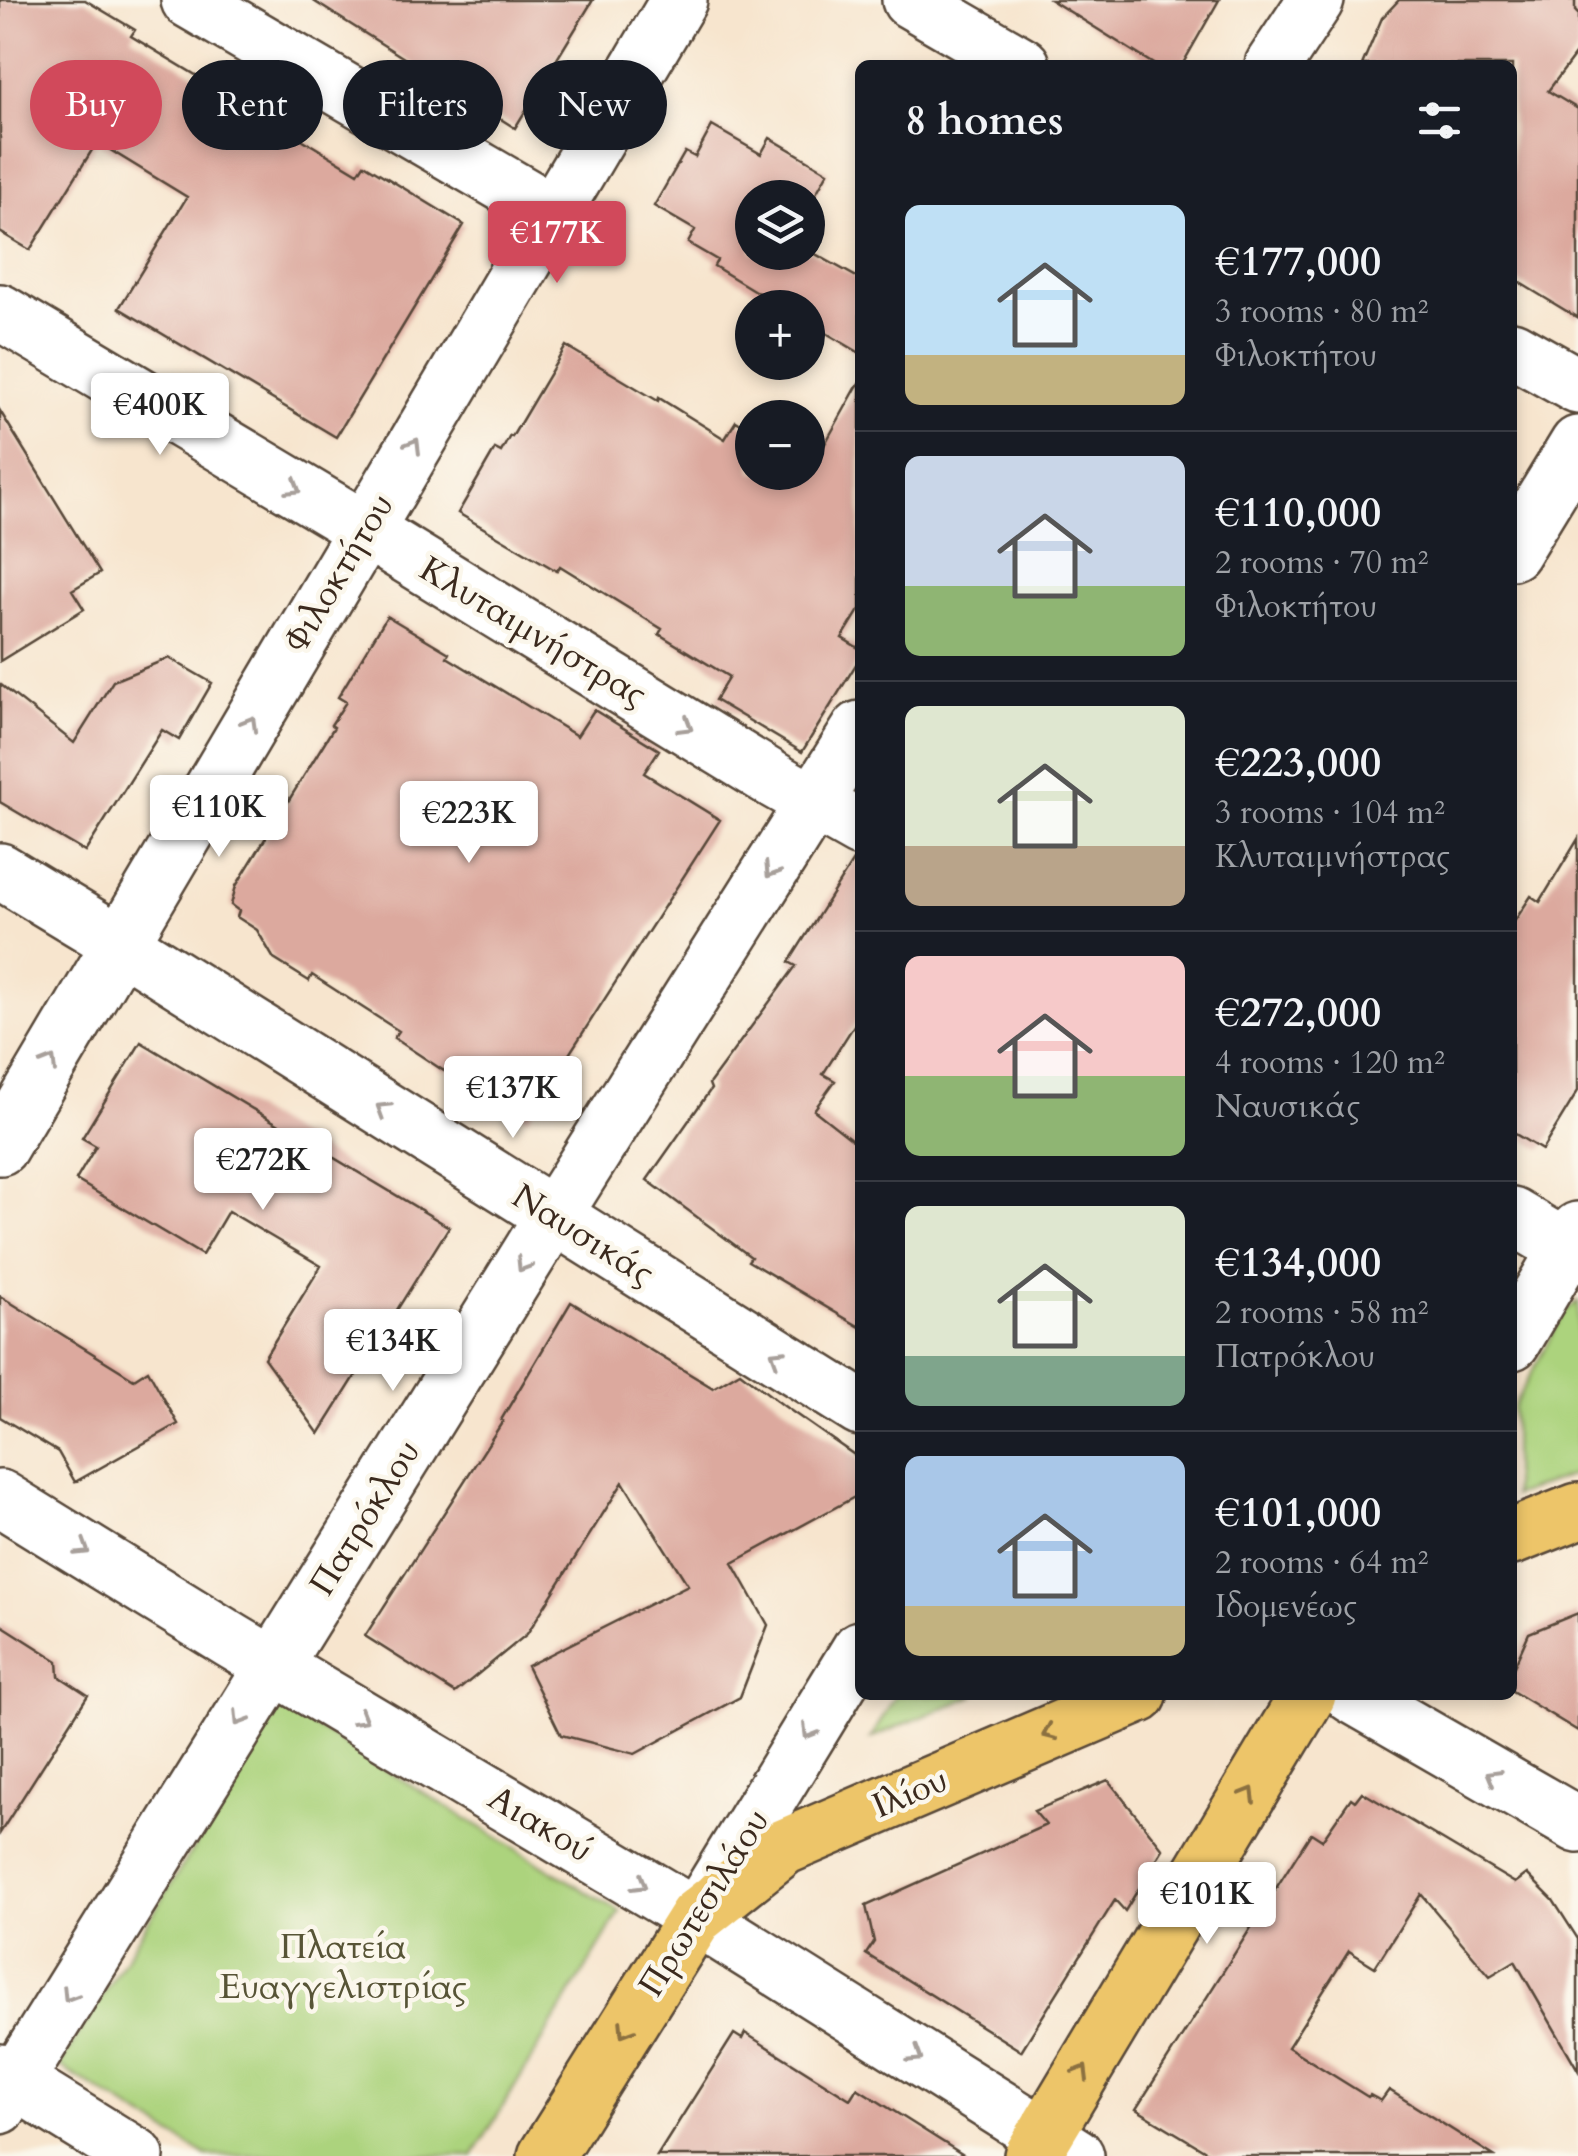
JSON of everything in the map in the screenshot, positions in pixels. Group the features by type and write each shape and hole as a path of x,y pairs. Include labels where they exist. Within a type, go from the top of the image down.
{"main road":[{"path":"1517,1535 1578,1511"},
{"name":"Ιλίου","path":"696,1917 784,1847 1127,1700"},
{"path":"1051,2150 1305,1700"},
{"name":"Πρωτεσιλάου","path":"546,2156 696,1917"}],"street":[{"path":"189,0 552,212"},
{"name":"Φιλοκτήτου","path":"0,1147 679,0"},
{"path":"910,0 1013,60"},
{"path":"1276,60 1316,0"},
{"name":"Κλυταιμνήστρας","path":"0,312 838,816"},
{"path":"1517,351 1578,386"},
{"path":"1517,544 1578,444"},
{"name":"Πατρόκλου","path":"5,2086 553,1216 838,816 855,749"},
{"name":"Ναυσικάς","path":"0,872 855,1405"},
{"path":"1517,1218 1574,1244 1517,1334"},
{"name":"Αιακού","path":"0,1498 696,1917 1051,2150"},
{"name":"Πρωτεσιλάου","path":"696,1917 855,1657"},
{"path":"1361,1700 1578,1825"},
{"path":"5,2086 136,2156"}],"green space":[{"path":"1578,1301 1578,1473 1517,1495 1517,1400 1564,1312"},
{"path":"893,1700 963,1700 871,1738"},
{"name":"Πλατεία Ευαγγελιστρίας","path":"281,1706 620,1912 473,2156 207,2156 59,2066"}],"building":[{"path":"0,0 85,0 135,30 131,36 182,67 182,150 320,150 358,173 364,164 464,225 336,437 119,308 187,197 110,150 162,150 162,60 30,60 30,150 92,150 30,250 0,232"},
{"path":"312,0 593,0 556,60 523,60 523,115 515,128 503,120 503,60 407,60"},
{"path":"1051,0 1219,0 1185,60 1147,60"},
{"path":"1399,0 1575,0 1578,51 1548,91 1578,109 1578,318 1517,281 1517,60 1364,60 1382,18"},
{"path":"712,126 761,154 770,138 828,172 824,180 735,180 735,270 825,270 825,259 855,276 855,350 825,332 825,290 753,290 714,266 717,260 688,243 695,230 654,206 685,152 695,157"},
{"path":"566,346 725,439 735,423 735,490 825,490 825,444 855,390 855,617 842,638 855,646 855,666 802,752 715,700 729,677 659,634 662,629 560,566 557,571 458,513 495,449 501,452"},
{"path":"0,411 100,573 72,590 84,609 0,661"},
{"path":"387,616 577,736 594,710 659,750 644,773 720,820 528,1118 394,1038 399,1031 312,975 309,981 274,959 257,930 237,917 239,911 231,905 236,886 334,727 331,725 346,702 338,697"},
{"path":"169,658 212,683 179,740 162,730 85,852 0,802 0,684 74,743 113,681"},
{"path":"1578,839 1578,1091 1542,1150 1517,1135 1517,917 1531,896 1540,902"},
{"path":"855,859 855,1024 823,1074 835,1081 814,1110 855,1142 855,1324 748,1261 751,1257 647,1180 711,1089 709,1084 796,966 789,962"},
{"path":"141,1042 449,1227 319,1434 264,1358 321,1266 228,1211 202,1255 76,1180 96,1146 82,1138"},
{"path":"0,1296 134,1379 148,1370 178,1424 75,1482 58,1452 0,1417"},
{"path":"571,1302 713,1388 740,1372 855,1456 855,1497 733,1563 768,1625 740,1697 635,1754 561,1735 527,1666 688,1585 623,1482 527,1634 455,1693 365,1636"},
{"path":"1578,1613 1578,1731 1517,1694 1517,1660 1529,1633"},
{"path":"0,1624 58,1661 59,1676 88,1695 0,1833"},
{"path":"1108,1780 1163,1849 1125,1911 1115,1900 1021,2051 866,1954 874,1942 866,1906 1046,1825 1034,1811"},
{"path":"1362,1792 1515,1883 1527,1874 1553,1900 1578,1939 1578,2070 1515,1961 1490,1976 1421,1894 1375,1967 1349,1951 1288,2047 1368,2097 1381,2101 1389,2090 1494,2156 1214,2156 1136,2109 1311,1833 1322,1840 1351,1798 1355,1801"},
{"path":"745,2033 850,2099 857,2088 965,2156 657,2156 734,2034 742,2039"}]}
